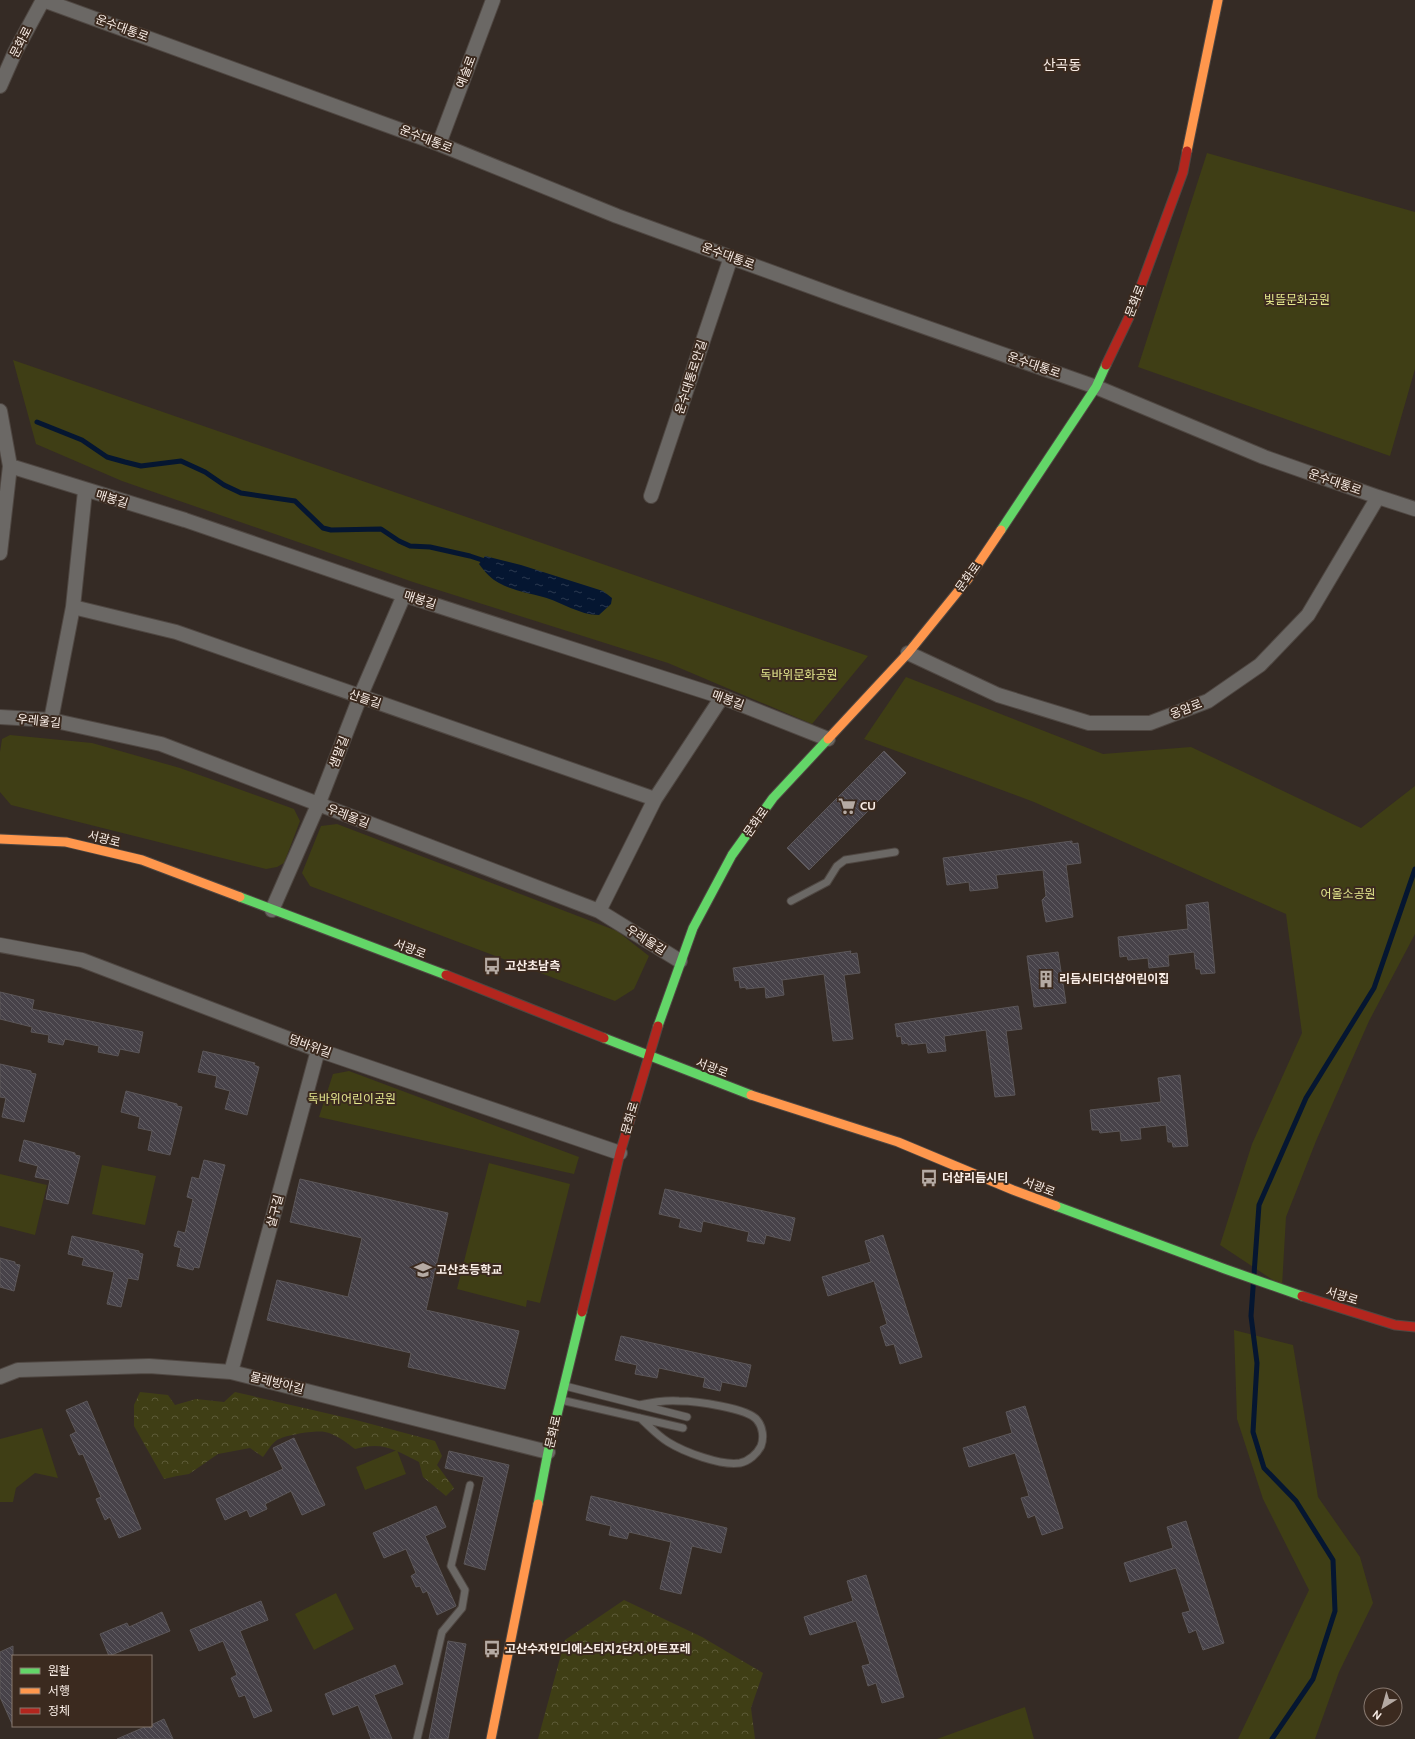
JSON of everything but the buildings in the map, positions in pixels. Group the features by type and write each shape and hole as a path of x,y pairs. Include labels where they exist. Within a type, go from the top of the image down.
{"street":[{"name":"운수대통로","path":"43,0 439,144 617,216 853,302 1096,387 1264,457 1378,497 1415,508"},
{"name":"문화로","path":"0,86 15,52 43,0"},
{"name":"예술로","path":"439,144 493,0"},
{"name":"문화로","path":"491,1739 548,1452 620,1153 648,1056 680,961 693,928 732,855 773,798 908,653 968,579 1096,387 1131,313 1183,172 1218,0"},
{"name":"운수대통로안길","path":"652,496 731,257"},
{"path":"0,411 6,472 3,492 0,553"},
{"name":"매봉길","path":"6,472 85,491 185,520 404,595 722,697 828,739"},
{"path":"51,720 73,607 85,491"},
{"name":"옹암로","path":"908,653 998,695 1089,723 1150,723 1208,701 1260,665 1308,614 1378,497"},
{"name":"샘말길","path":"272,910 318,805 360,697 404,595"},
{"name":"산들길","path":"73,607 176,632 655,799"},
{"path":"599,911 655,799 722,697"},
{"name":"우레울길","path":"0,717 51,720 161,744 599,911 680,961"},
{"name":"서광로","path":"0,839 66,842 142,860 445,975 741,1092 898,1142 1020,1192 1225,1269 1320,1302 1395,1325 1415,1327"},
{"name":"덤바위길","path":"0,945 82,960 318,1050 620,1153"},
{"name":"살구길","path":"232,1372 318,1050"},
{"name":"물레방아길","path":"0,1377 18,1370 150,1366 232,1372 548,1452"}],"lane":[{"path":"791,901 827,882 837,866 845,860 860,859 896,852"},
{"path":"564,1386 687,1417"},
{"path":"561,1400 683,1428"},
{"path":"639,1405 657,1401 692,1402 750,1414 758,1420 763,1432 762,1444 757,1454 742,1463 732,1463 690,1454 666,1441 640,1418"},
{"path":"417,1739 442,1632 462,1608 465,1590 451,1566 470,1485"}],"green space":[{"name":"빛뜰문화공원","path":"1207,153 1415,212 1415,369 1390,456 1138,367"},
{"name":"독바위문화공원","path":"13,360 868,656 812,724 668,663 413,582 122,481 36,444"},
{"name":"어울소공원","path":"906,677 1103,754 1191,747 1361,828 1415,786 1415,934 1369,1021 1316,1141 1286,1217 1282,1286 1220,1245 1252,1144 1302,1033 1286,914 1034,802 864,739"},
{"path":"10,735 92,743 180,768 294,809 300,821 284,863 277,867 266,869 11,805 0,792 0,752 2,739"},
{"path":"337,824 617,931 649,956 634,989 615,1001 310,886 302,873 321,826"},
{"name":"독바위어린이공원","path":"349,1071 579,1157 574,1174 319,1117 333,1074"},
{"path":"489,1163 570,1184 540,1303 527,1300 526,1307 457,1289"},
{"path":"102,1165 156,1176 145,1225 92,1214"},
{"path":"0,1174 47,1185 35,1235 0,1226"},
{"path":"1234,1330 1293,1345 1318,1497 1360,1557 1373,1603 1339,1672 1315,1739 1238,1739 1309,1590 1263,1499 1237,1419"},
{"path":"140,1392 168,1395 175,1405 196,1399 224,1402 235,1392 356,1420 435,1441 442,1456 437,1465 454,1488 446,1496 423,1477 419,1462 396,1451 381,1446 355,1449 337,1437 325,1432 308,1432 281,1438 271,1446 263,1457 250,1448 218,1454 189,1474 164,1479 134,1426 134,1405"},
{"path":"42,1428 58,1478 35,1473 16,1488 13,1502 0,1502 0,1439"},
{"path":"397,1450 406,1474 365,1490 356,1467"},
{"path":"336,1593 354,1629 314,1650 295,1614"},
{"path":"624,1600 702,1637 763,1673 751,1708 755,1739 538,1739 565,1640"},
{"path":"1025,1707 1034,1739 937,1739"}],"water":[{"path":"485,556 521,565 603,591 612,598 611,604 599,615 584,613 550,599 510,588 493,579 481,567 479,564"}],"waterway":[{"path":"37,422 82,440 107,457 141,466 181,461 205,472 224,485 241,493 295,501 323,528 331,530 381,529 399,541 410,546 430,547 482,560"},
{"path":"1272,1739 1313,1679 1335,1611 1333,1560 1296,1501 1264,1468 1253,1432 1257,1363 1251,1316 1259,1205 1306,1098 1374,988 1415,869"}],"traffic: fast":[{"path":"1001,530 1096,387 1106,365"},
{"path":"658,1026 693,928 732,855 773,798 828,739"},
{"path":"240,897 446,975"},
{"path":"604,1038 751,1095"},
{"path":"1056,1206 1302,1296"},
{"path":"538,1504 548,1452 582,1312"}],"traffic: slow":[{"path":"1187,151 1218,0"},
{"path":"828,739 908,653 968,579 1001,530"},
{"path":"0,839 66,842 142,860 240,897"},
{"path":"751,1095 898,1142 1013,1190 1056,1206"},
{"path":"491,1739 538,1504"}],"traffic: jam":[{"path":"1106,365 1131,313 1183,172 1187,151"},
{"path":"446,975 604,1038"},
{"path":"582,1312 620,1153 658,1026"},
{"path":"1302,1296 1395,1325 1415,1327"}],"place":[{"name":"CU","path":"847,806"},
{"name":"고산초남측","path":"492,966"},
{"name":"리듬시티더샵어린이집","path":"1046,979"},
{"name":"더샵리듬시티","path":"929,1178"},
{"name":"고산초등학교","path":"423,1270"},
{"name":"고산수자인디에스티지2단지.아트포레","path":"492,1649"}],"district":[{"name":"산곡동","path":"1062,65"}]}
